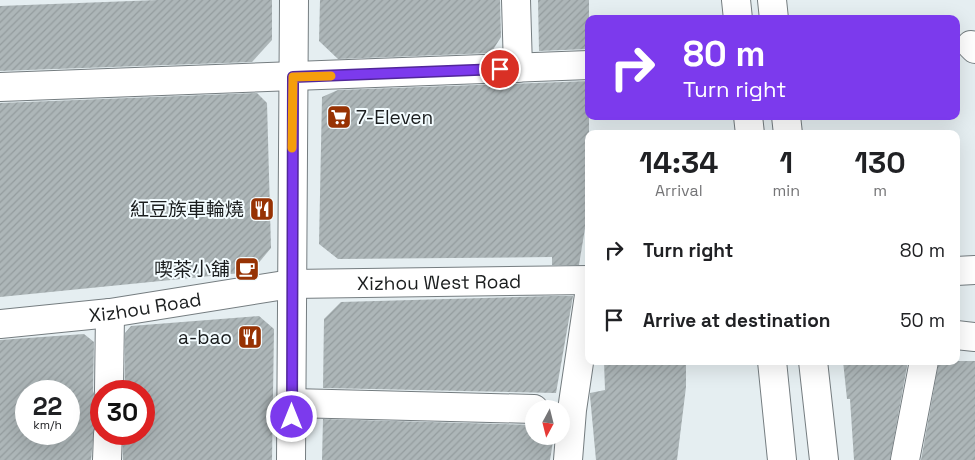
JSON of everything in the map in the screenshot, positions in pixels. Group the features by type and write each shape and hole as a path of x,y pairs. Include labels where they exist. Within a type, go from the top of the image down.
{"street":[{"path":"291,460 294,0"},
{"path":"516,0 518,68"},
{"path":"736,0 738,15"},
{"path":"772,0 774,15"},
{"path":"0,86 585,65"},
{"path":"960,271 975,270"},
{"name":"Xizhou West Road","path":"291,284 585,280"},
{"name":"Xizhou Road","path":"0,324 110,313 291,284"},
{"path":"108,380 110,313"},
{"path":"568,400 585,315"},
{"path":"960,335 975,337"},
{"path":"772,365 782,460"},
{"path":"813,365 824,460"},
{"path":"905,460 923,365"},
{"path":"292,403 525,409"},
{"path":"107,460 108,445"},
{"path":"567,445 568,460"}],"building":[{"path":"158,0 272,0 272,40 252,62 0,71 0,6"},
{"path":"320,0 500,0 501,37 491,53 338,59 319,41"},
{"path":"538,0 589,0 589,15 585,15 585,49 539,51"},
{"path":"585,81 585,120 589,120 589,130 585,130 585,228 579,265 552,265 552,257 338,259 319,244 322,97 338,90"},
{"path":"257,93 267,103 271,248 251,272 0,297 0,103"},
{"path":"573,296 556,393 323,388 324,319 341,302"},
{"path":"259,316 274,329 272,460 123,460 123,445 155,445 155,380 125,380 125,333 131,326"},
{"path":"84,334 94,342 93,380 90,380 90,445 92,445 91,460 0,460 0,340"},
{"path":"960,361 975,361 975,460 921,460 938,365 960,365"},
{"path":"604,365 686,365 686,387 677,460 596,460 590,393 605,390"},
{"path":"843,365 907,365 890,460 854,460 850,399 847,399"},
{"path":"323,419 525,425 525,445 552,445 550,460 322,460"}],"slow traffic":[{"path":"292,148 293,77 331,76"}],"place":[{"name":"7-Eleven","path":"339,117"},
{"name":"紅豆族車輪燒","path":"262,209"},
{"name":"喫茶小舖","path":"247,269"},
{"name":"a-bao","path":"250,337"}],"route":[{"path":"292,417 293,77 500,69"}]}
